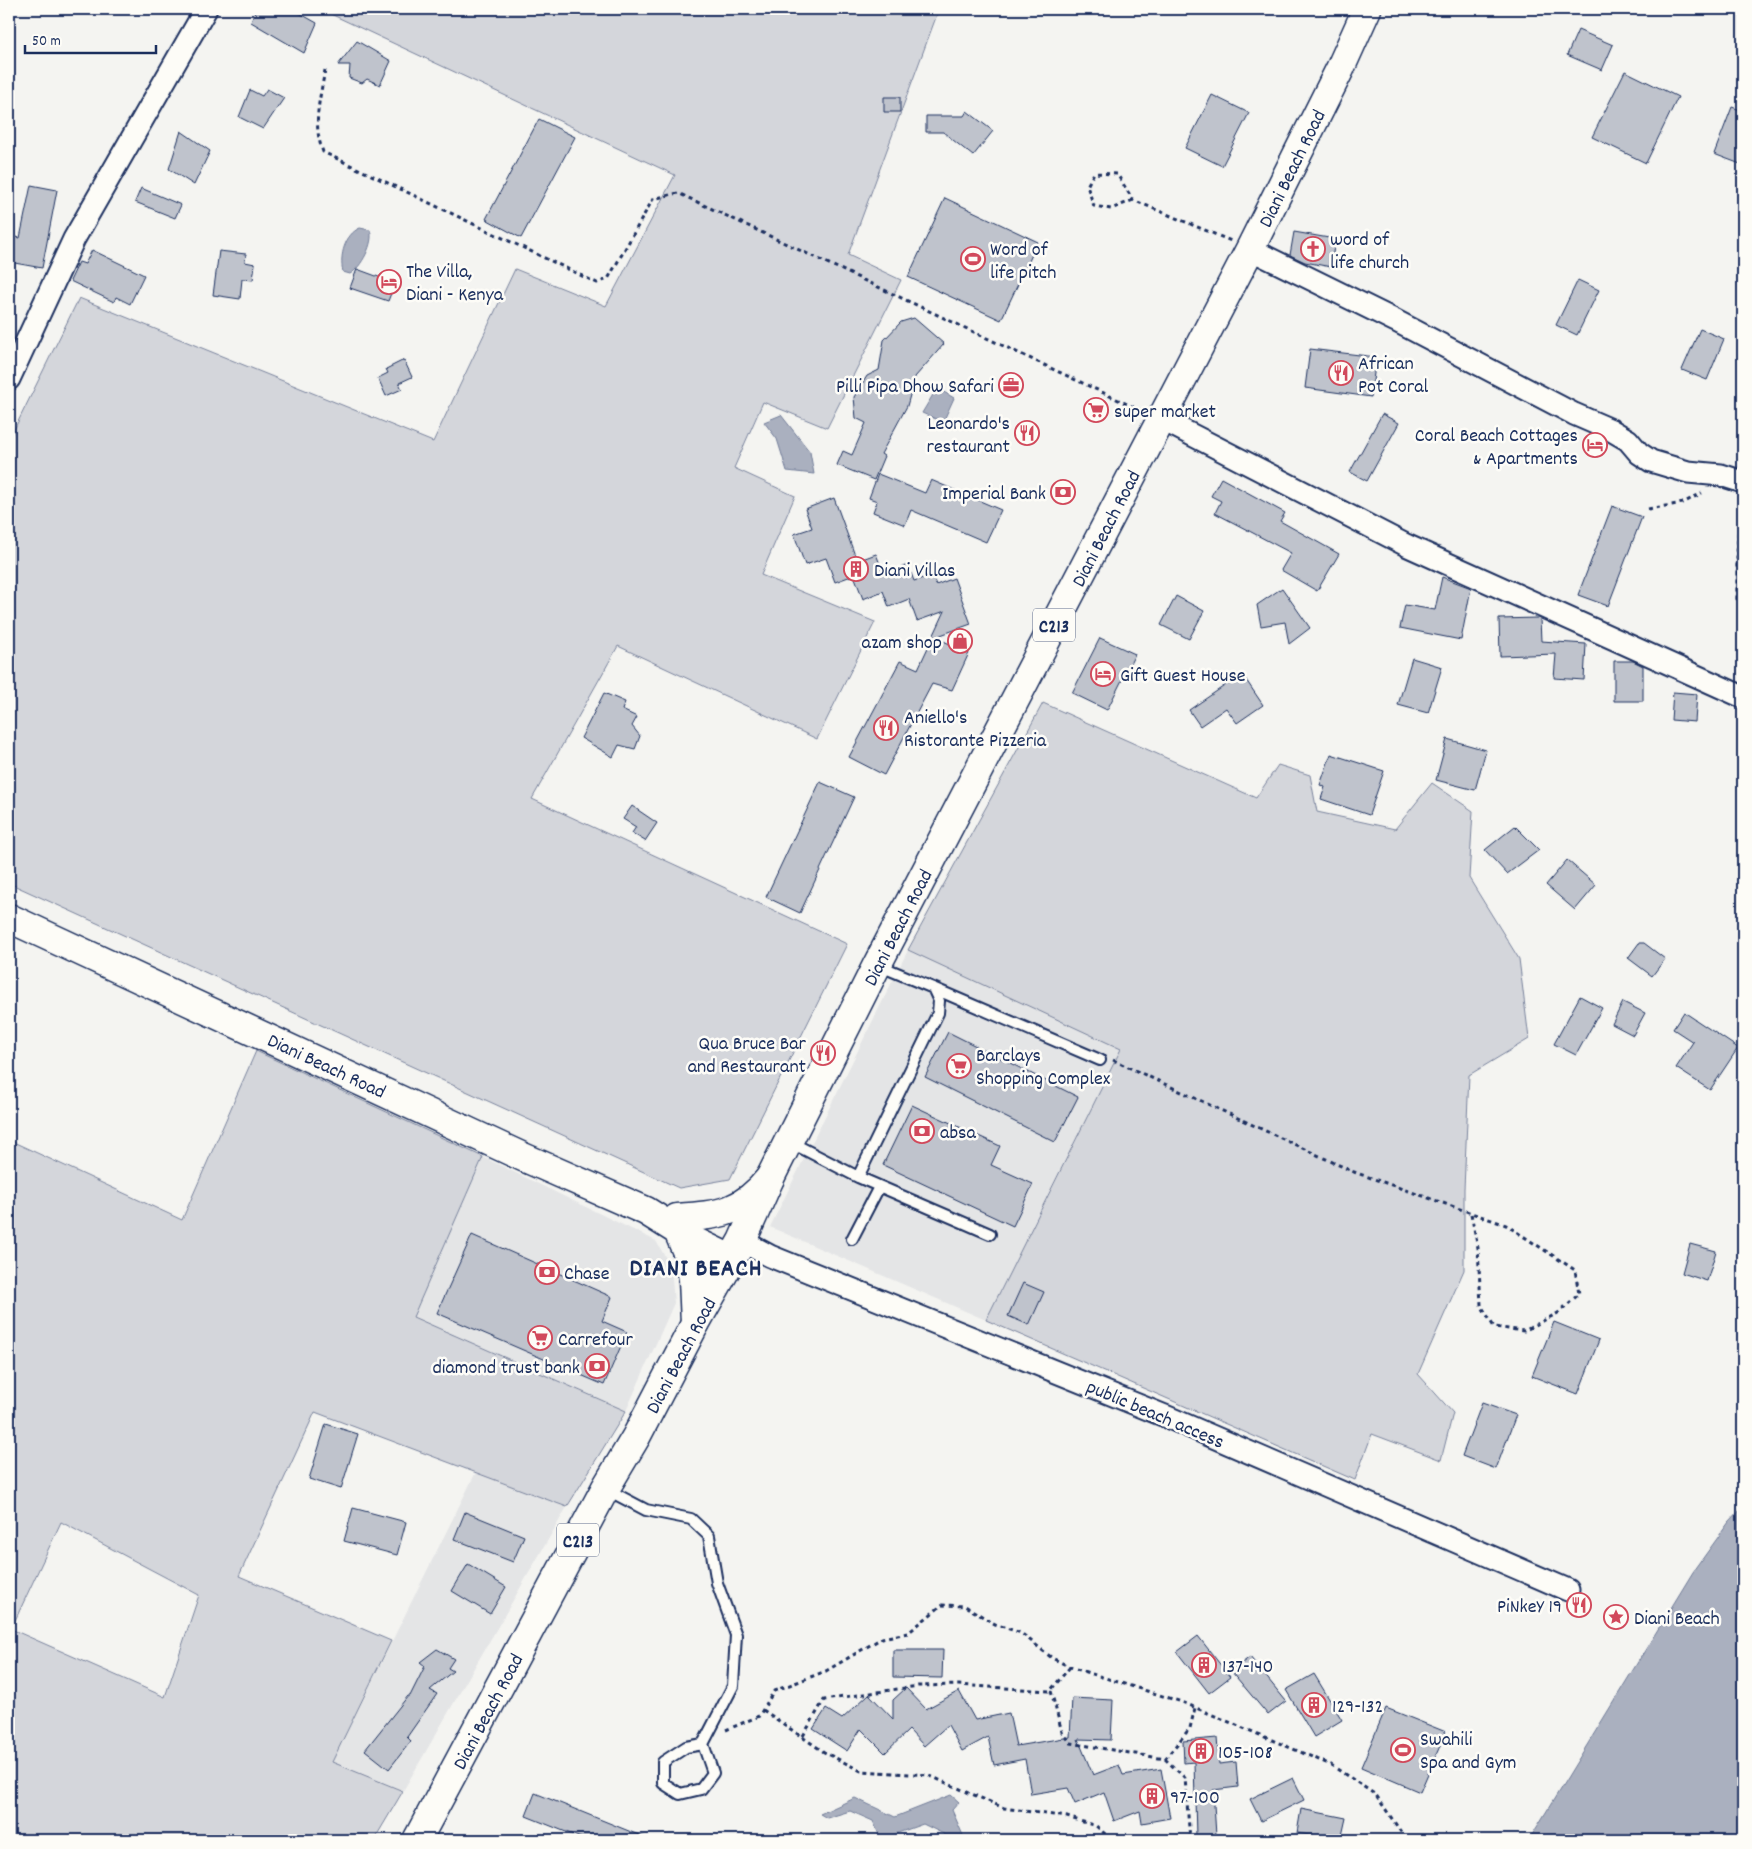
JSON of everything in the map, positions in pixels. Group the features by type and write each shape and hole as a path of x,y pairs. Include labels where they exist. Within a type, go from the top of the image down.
{"main road":[{"name":"Diani Beach Road","path":"417,1840 605,1488 636,1437 736,1250 770,1178 878,965 1250,249 1340,69 1367,9"},
{"name":"Diani Beach Road","path":"9,918 514,1152 677,1224"},
{"path":"677,1224 726,1212 756,1196 770,1178"},
{"path":"677,1224 694,1241 736,1250"},
{"path":"677,1224 689,1257 693,1279 695,1324"}],"street":[{"path":"9,379 74,239 206,9"},
{"path":"1250,249 1396,321 1574,414 1612,430 1628,440 1639,453 1651,461 1688,472 1721,475 1743,482"},
{"path":"1161,419 1406,545 1743,697"},
{"name":"public beach access","path":"736,1250 770,1256 1165,1416 1568,1590"}],"lane":[{"path":"878,965 1105,1059"},
{"path":"858,1177 938,1013 939,1001 933,988"},
{"path":"789,1142 879,1187 990,1234"},
{"path":"852,1239 879,1187"},
{"path":"605,1488 646,1510 691,1520 709,1536 717,1583 736,1635 733,1686 712,1723 703,1744 713,1773 701,1789 680,1794 662,1782 663,1762 686,1747 703,1744"}],"path":[{"path":"325,70 316,119 317,136 323,152 597,284 608,279 653,199 678,193 1161,419"},
{"path":"1133,200 1111,209 1094,206 1087,186 1094,173 1117,174 1133,200 1250,249"},
{"path":"1648,509 1683,503 1715,488 1721,475"},
{"path":"1743,500 1737,534 1736,575 1737,599 1743,604"},
{"path":"1105,1059 1354,1172 1506,1225 1574,1270 1579,1294 1558,1313 1524,1331 1494,1327 1481,1305 1478,1248 1471,1214"},
{"path":"712,1723 724,1731 760,1716 774,1691 826,1670 882,1638 908,1633 942,1605 965,1606 996,1624 1021,1633 1052,1658 1070,1667 1194,1708 1331,1765 1376,1795 1405,1838 1403,1840"},
{"path":"1051,1691 1070,1667"},
{"path":"802,1736 824,1700 849,1695 918,1686 943,1685 1051,1691"},
{"path":"1051,1691 1062,1732 1071,1743 1165,1759 1185,1778 1190,1840"},
{"path":"1165,1759 1190,1728 1194,1708"},
{"path":"763,1710 824,1752 861,1771 928,1775 1004,1808 1067,1817 1096,1826 1112,1840"}],"shaded area":[{"path":"320,9 939,9 848,255 901,280 827,428 763,402 734,468 795,496 761,575 875,622 817,739 618,646 532,799 847,944 730,1179 679,1188 9,883 9,440 79,298 433,442 515,269 606,306 675,175"},
{"path":"1043,703 1256,798 1278,765 1310,775 1317,812 1395,829 1432,783 1473,811 1469,878 1519,959 1529,1039 1469,1075 1464,1189 1464,1270 1418,1374 1453,1413 1441,1460 1372,1434 1355,1480 986,1320 1121,1049 908,950"},
{"path":"908,950 1121,1048 986,1320 770,1227"},
{"path":"256,1051 483,1157 413,1317 626,1411 567,1507 315,1412 239,1576 391,1641 332,1762 403,1791 374,1840 9,1840 9,1140 182,1220","holes":["61,1522 199,1595 165,1697 11,1629"]},
{"path":"483,1157 656,1241 671,1267 674,1303 626,1411 413,1317"},
{"path":"476,1472 567,1507 403,1791 332,1762"}],"water":[{"path":"360,228 370,230 371,241 369,248 354,271 350,274 343,272 344,246 350,235"},
{"path":"937,388 954,398 943,422 922,413"},
{"path":"781,415 810,452 814,474 787,471 777,439 764,422"},
{"path":"1743,1507 1743,1840 1529,1840 1693,1572 1729,1522"},
{"path":"951,1795 959,1802 952,1810 965,1840 952,1840 950,1837 923,1824 881,1839 873,1821 850,1811 827,1818 820,1814 855,1798 895,1817"}],"building":[{"path":"256,9 292,9 317,23 304,53 251,22"},
{"path":"1578,30 1613,45 1602,70 1567,55"},
{"path":"357,41 391,61 380,85 367,79 362,83 349,78 350,65 338,65"},
{"path":"1625,71 1678,97 1646,163 1592,137"},
{"path":"267,89 284,98 263,129 239,117 250,90 262,96"},
{"path":"1212,95 1249,113 1222,166 1185,148"},
{"path":"884,97 900,97 900,112 884,112"},
{"path":"1732,107 1743,111 1743,165 1714,154"},
{"path":"967,111 993,131 973,156 943,132 926,132 926,116 964,116"},
{"path":"539,119 575,137 521,238 486,219"},
{"path":"181,131 210,151 194,185 169,169"},
{"path":"31,185 57,190 42,268 9,262 9,235 20,238"},
{"path":"141,188 181,205 175,218 135,202"},
{"name":"Word of life pitch","path":"945,198 1038,242 1001,320 908,277"},
{"name":"word of life church","path":"1294,232 1335,239 1331,267 1305,262 1290,255"},
{"path":"92,250 144,275 130,304 116,297 114,302 70,281 79,262 85,264"},
{"path":"219,251 246,254 245,262 255,264 253,280 242,279 240,299 213,295"},
{"path":"357,269 395,283 388,301 350,288"},
{"path":"1578,280 1599,290 1577,335 1556,325"},
{"path":"914,318 944,344 915,377 907,406 881,454 884,456 874,480 837,465 843,451 852,455 866,423 856,418 854,397 867,376 879,370 884,340 901,322"},
{"path":"1700,329 1724,339 1707,380 1682,370"},
{"name":"African Pot Coral","path":"1310,349 1376,357 1371,397 1305,388"},
{"path":"404,360 412,377 399,383 402,389 386,396 378,378 388,373 386,369"},
{"path":"1382,414 1399,423 1367,481 1350,472"},
{"path":"878,474 925,493 931,480 1001,510 986,542 911,510 905,525 873,512 877,501 869,498"},
{"path":"1221,478 1285,513 1280,521 1339,554 1317,591 1281,570 1291,553 1215,513 1221,501 1211,496"},
{"path":"834,498 857,561 876,554 884,574 908,565 914,581 932,575 936,585 954,578 971,624 935,637 969,653 952,690 932,684 884,775 849,757 900,661 918,669 945,611 917,621 909,599 889,607 883,591 863,599 854,575 835,582 826,558 805,565 794,534 812,528 805,509"},
{"path":"1612,506 1642,517 1608,606 1578,595"},
{"path":"1442,577 1471,588 1461,640 1400,628 1405,605 1435,610"},
{"path":"1282,588 1310,628 1289,644 1285,622 1261,626 1257,605"},
{"path":"1176,596 1204,611 1189,639 1161,625"},
{"path":"1499,619 1540,619 1541,641 1586,644 1584,680 1554,678 1556,654 1500,656"},
{"name":"Gift Guest House","path":"1100,638 1135,654 1107,710 1072,693"},
{"path":"1412,658 1442,667 1428,713 1398,705"},
{"path":"1614,661 1633,661 1643,666 1643,701 1614,701"},
{"path":"1242,674 1263,705 1237,723 1226,708 1200,726 1189,710"},
{"path":"1673,692 1697,694 1695,722 1671,720"},
{"path":"604,693 625,702 622,710 637,717 632,726 640,736 635,749 619,745 613,757 581,738"},
{"path":"1447,739 1486,750 1475,790 1436,780"},
{"path":"1331,754 1384,771 1369,815 1321,799 1325,787 1320,785"},
{"path":"820,782 854,797 800,913 766,897"},
{"path":"632,806 657,823 645,841 632,833 636,827 623,819"},
{"path":"1515,826 1539,850 1507,874 1485,850"},
{"path":"1567,860 1596,885 1575,910 1546,885"},
{"path":"1639,943 1644,943 1665,959 1652,976 1628,958"},
{"path":"1580,996 1602,1008 1576,1055 1554,1044"},
{"path":"1623,1002 1645,1013 1633,1035 1612,1024"},
{"path":"1684,1012 1738,1048 1710,1090 1676,1068 1693,1042 1673,1029"},
{"path":"948,1032 1078,1097 1055,1142 925,1077"},
{"path":"912,1105 1000,1146 991,1165 1033,1184 1013,1226 883,1165"},
{"path":"472,1235 612,1297 602,1321 627,1332 604,1385 437,1313"},
{"path":"1690,1244 1716,1251 1707,1281 1682,1273"},
{"path":"1023,1283 1044,1292 1029,1325 1008,1316"},
{"path":"1554,1322 1599,1340 1578,1394 1532,1376"},
{"path":"1482,1403 1516,1415 1496,1469 1462,1456"},
{"path":"326,1424 358,1434 341,1489 309,1479"},
{"path":"353,1508 406,1522 397,1555 344,1541"},
{"path":"465,1512 524,1536 513,1562 454,1539"},
{"path":"468,1564 506,1587 490,1614 452,1591"},
{"name":"137-140","path":"1198,1636 1230,1677 1209,1693 1177,1652"},
{"path":"437,1649 454,1659 448,1668 453,1671 430,1690 437,1694 407,1737 411,1741 389,1769 365,1750 408,1696 410,1696 425,1666 420,1662"},
{"path":"893,1650 943,1650 942,1678 893,1677"},
{"path":"1250,1657 1286,1701 1268,1715 1231,1671"},
{"name":"129-132","path":"1314,1674 1342,1720 1314,1737 1286,1690"},
{"path":"906,1688 926,1709 959,1691 975,1720 1009,1713 1016,1746 1070,1737 1072,1698 1113,1700 1111,1740 1078,1739 1093,1775 1119,1765 1123,1775 1161,1769 1170,1818 1142,1823 1140,1811 1114,1821 1104,1792 1075,1804 1068,1788 1031,1794 1025,1759 994,1765 988,1737 962,1751 948,1725 924,1746 909,1730 885,1753 861,1729 847,1751 813,1729 826,1709 842,1719 869,1694 893,1719 893,1700"},
{"name":"Swahili Spa and Gym","path":"1386,1708 1446,1732 1420,1792 1361,1767"},
{"path":"1217,1738 1219,1764 1236,1762 1238,1787 1213,1790 1216,1835 1196,1836 1194,1762 1184,1763 1183,1741"},
{"path":"1293,1778 1304,1800 1261,1821 1250,1799"},
{"path":"535,1793 651,1840 586,1840 526,1816"},
{"path":"1301,1809 1346,1818 1341,1840 1297,1833"}],"place":[{"name":"word of life church","path":"1313,249"},
{"name":"Word of life pitch","path":"973,259"},
{"name":"The Villa, Diani - Kenya","path":"389,282"},
{"name":"African Pot Coral","path":"1341,373"},
{"name":"Pilli Pipa Dhow Safari","path":"1011,385"},
{"name":"super market","path":"1096,410"},
{"name":"Leonardo's restaurant","path":"1027,433"},
{"name":"Coral Beach Cottages & Apartments","path":"1595,445"},
{"name":"Imperial Bank","path":"1063,492"},
{"name":"Diani Villas","path":"856,569"},
{"name":"azam shop","path":"960,641"},
{"name":"Gift Guest House","path":"1103,674"},
{"name":"Aniello's Ristorante Pizzeria","path":"886,728"},
{"name":"Qua Bruce Bar and Restaurant","path":"823,1053"},
{"name":"Barclays Shopping Complex","path":"959,1066"},
{"name":"absa","path":"922,1131"},
{"name":"Chase","path":"547,1272"},
{"name":"Carrefour","path":"540,1338"},
{"name":"diamond trust bank","path":"597,1366"},
{"name":"PiNkeY 19","path":"1579,1605"},
{"name":"Diani Beach","path":"1616,1617"},
{"name":"137-140","path":"1204,1665"},
{"name":"129-132","path":"1314,1705"},
{"name":"Swahili Spa and Gym","path":"1403,1750"},
{"name":"105-108","path":"1201,1751"},
{"name":"97-100","path":"1152,1796"}],"district":[{"name":"DIANI BEACH","path":"696,1266"}]}
